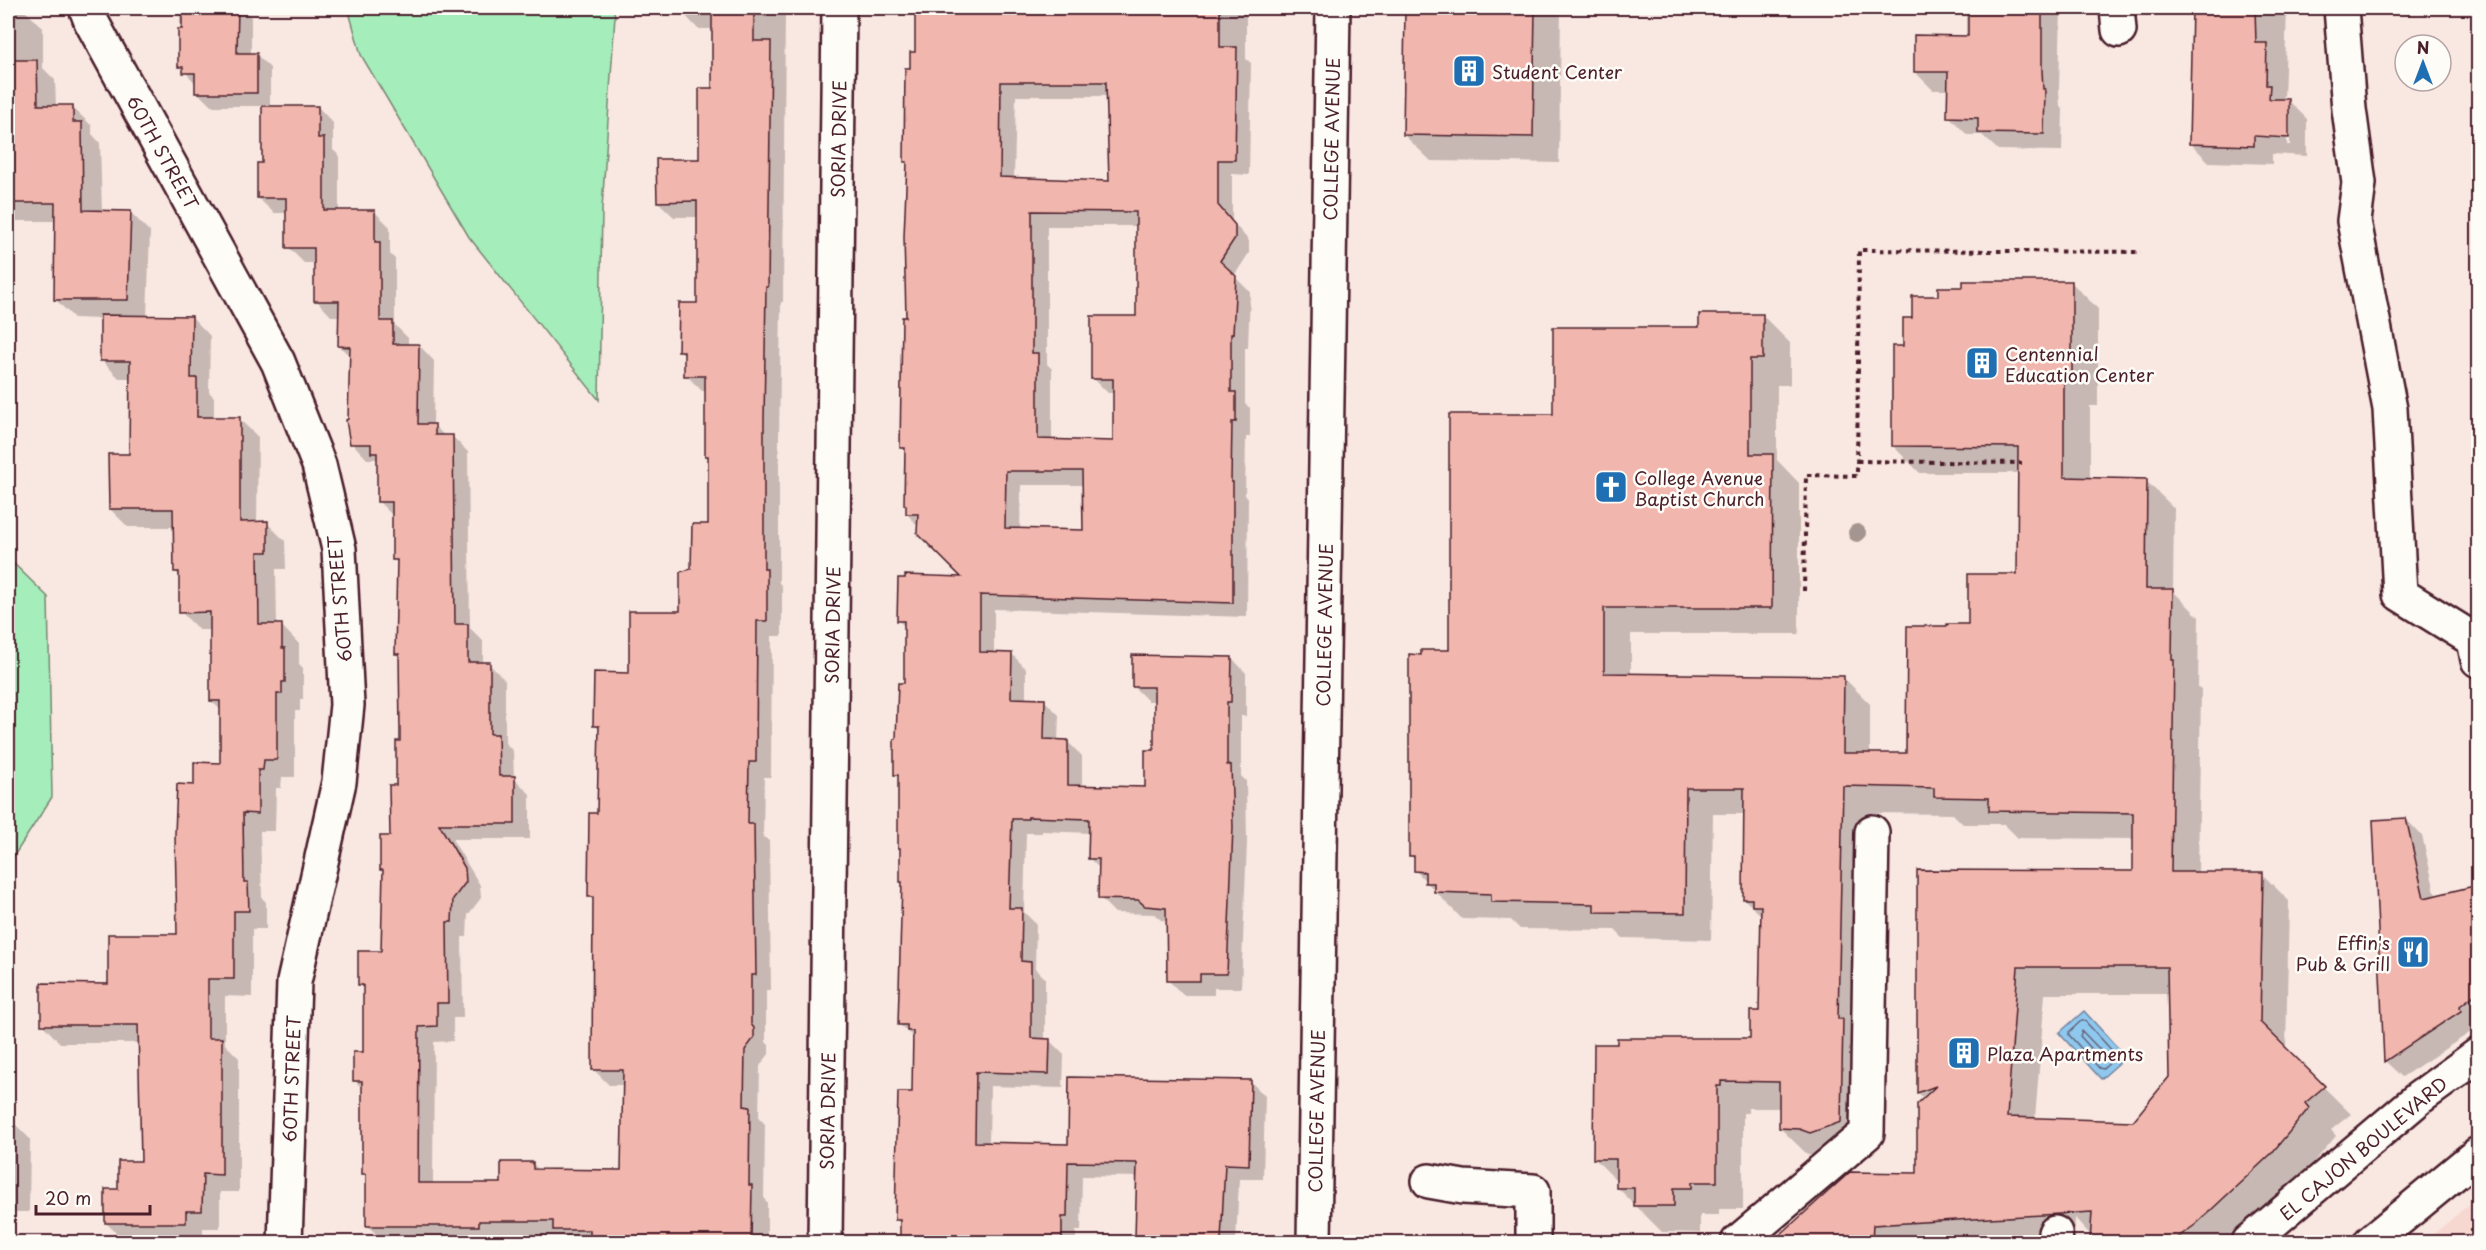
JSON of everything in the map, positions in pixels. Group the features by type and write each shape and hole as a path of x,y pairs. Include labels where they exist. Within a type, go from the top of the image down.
{"street":[{"name":"60TH STREET","path":"86,8 91,21 278,362 319,465 339,549 347,705 339,782 294,982 285,1242"},
{"name":"SORIA DRIVE","path":"825,1242 839,8"},
{"name":"COLLEGE AVENUE","path":"1314,1242 1333,8"},
{"path":"2341,8 2349,109 2359,183 2354,221 2390,409 2400,594 2474,640 2478,660"},
{"path":"1738,1242 1867,1133 1872,832"},
{"name":"EL CAJON BOULEVARD","path":"2249,1242 2419,1098 2478,1055"},
{"path":"2371,1242 2478,1154"},
{"path":"1429,1181 1463,1187 1533,1191 1533,1242"}],"path":[{"path":"1804,591 1806,475 1857,476 1859,250 2141,252"},
{"path":"1857,461 2022,463"}],"shaded area":[{"path":"2478,1197 2478,1242 2424,1242"}],"green space":[{"path":"348,8 613,8 615,16 602,209 599,400 469,237 361,55"},
{"path":"8,558 48,597 52,797 8,865"}],"water":[{"path":"2084,1011 2126,1057 2101,1079 2059,1033"}],"building":[{"path":"182,8 238,8 237,53 257,53 257,93 195,93 195,73 183,73 183,67 178,67 178,29 182,29"},
{"path":"712,8 754,8 754,41 771,41 764,422 764,569 767,569 767,621 757,621 756,762 749,762 748,824 754,824 756,975 751,975 751,1024 754,1028 754,1038 745,1050 744,1106 750,1107 751,1242 590,1242 590,1230 553,1230 553,1221 479,1221 479,1226 366,1226 366,1174 362,1174 362,1081 353,1081 353,1052 363,1052 363,985 358,985 358,951 381,951 383,870 380,870 380,836 390,836 389,785 396,785 396,741 400,741 399,654 395,654 397,560 392,560 392,502 377,502 377,453 371,453 371,444 350,444 346,420 348,419 350,347 338,346 339,301 314,301 314,248 286,248 286,198 257,198 257,163 262,163 262,106 318,106 318,138 324,138 324,210 375,210 375,242 380,242 380,321 393,321 393,344 419,344 418,424 435,424 435,435 453,435 455,624 468,624 468,662 490,662 490,734 498,734 499,776 515,776 515,824 439,824 465,868 466,882 453,899 452,922 447,922 448,1003 437,1003 437,1026 419,1027 418,1183 501,1183 501,1162 533,1162 533,1169 621,1170 623,1070 592,1070 593,897 588,897 589,813 597,813 599,726 593,726 594,672 629,673 629,611 680,611 680,572 691,569 692,524 708,524 705,376 684,376 684,351 678,351 679,303 697,303 697,201 657,202 656,159 699,159 699,88 712,88"},
{"path":"915,8 1052,8 1052,11 1113,11 1113,8 1220,8 1220,47 1237,47 1235,160 1218,160 1218,205 1235,225 1235,238 1220,261 1236,276 1233,334 1231,334 1231,392 1236,392 1236,422 1232,422 1231,482 1233,482 1233,603 980,595 980,652 1012,653 1011,698 1045,699 1044,739 1068,740 1068,785 1145,787 1145,750 1154,750 1154,687 1132,687 1132,655 1232,657 1231,702 1227,702 1227,765 1231,765 1233,827 1227,974 1200,974 1200,981 1167,981 1166,908 1145,906 1138,900 1098,899 1099,859 1088,859 1089,819 1028,817 1028,819 1012,819 1009,908 1022,908 1021,961 1031,962 1031,1038 1050,1039 1049,1074 976,1072 975,1142 1068,1144 1069,1077 1251,1080 1249,1165 1225,1164 1221,1241 1135,1238 1137,1163 1068,1162 1067,1217 1062,1217 1062,1242 900,1241 900,1220 895,1220 898,1092 912,1092 913,1031 907,1031 907,1025 898,1025 902,882 900,882 900,848 898,848 898,775 894,775 894,739 896,739 898,683 904,683 904,621 897,621 898,578 905,578 905,575 961,577 917,533 918,514 906,514 906,505 904,505 905,448 900,448 902,317 906,317 905,68 910,68 910,52 915,52","holes":["1001,82 1106,82 1109,181 1000,177","1032,211 1136,212 1136,316 1091,316 1091,379 1113,379 1113,441 1038,439 1038,353 1032,353","1006,471 1082,471 1083,530 1005,528"]},
{"name":"Student Center","path":"1405,8 1535,8 1533,137 1403,135"},
{"path":"1968,8 2042,8 2044,134 1978,133 1978,118 1947,117 1948,72 1914,72 1914,35 1968,36"},
{"path":"2192,8 2255,8 2256,43 2267,43 2266,85 2270,85 2269,99 2289,99 2289,138 2254,136 2254,146 2189,144"},
{"path":"8,60 37,60 38,105 73,105 73,122 82,122 83,210 131,211 128,300 54,300 55,203 8,203"},
{"path":"1963,281 2072,281 2072,380 2064,380 2064,477 2147,479 2146,589 2173,589 2171,872 2263,872 2260,1022 2325,1086 2305,1103 2309,1108 2271,1154 2195,1225 2171,1242 2090,1242 2092,1212 1873,1225 1872,1242 1772,1242 1850,1172 1917,1173 1917,1104 1936,1086 1917,1093 1917,870 2133,871 2133,813 1989,811 1989,798 1934,797 1934,788 1843,786 1838,1019 1843,1019 1841,1122 1810,1133 1799,1129 1779,1128 1779,1082 1721,1081 1721,1086 1717,1086 1717,1182 1692,1182 1692,1188 1674,1188 1674,1206 1634,1206 1634,1188 1616,1188 1616,1159 1593,1159 1594,1044 1617,1044 1617,1038 1750,1038 1750,1011 1759,1011 1761,906 1752,906 1752,899 1743,899 1744,788 1686,788 1685,913 1594,912 1594,904 1491,902 1491,894 1434,892 1434,883 1425,883 1425,872 1414,871 1414,856 1409,856 1409,654 1421,655 1421,650 1449,650 1449,414 1553,414 1553,327 1699,327 1699,314 1763,314 1763,359 1750,359 1750,454 1773,454 1772,608 1604,608 1604,673 1844,676 1843,753 1906,753 1907,626 1968,624 1968,574 2017,574 2018,447 1892,446 1892,346 1903,346 1903,318 1912,318 1912,296 1938,296 1938,287 1963,287","holes":["2018,967 2167,967 2169,1077 2133,1121 2007,1117"]},
{"path":"100,315 192,316 191,378 197,378 197,417 240,417 240,522 268,521 268,552 258,552 259,624 282,624 282,648 285,648 285,682 282,682 282,694 277,694 277,760 264,760 263,770 258,770 258,814 243,813 244,882 248,882 249,911 234,911 234,979 208,979 208,1038 222,1038 222,1175 203,1174 202,1211 186,1211 186,1223 105,1223 105,1189 118,1189 118,1161 141,1161 138,1025 41,1025 41,983 108,984 108,934 177,934 175,834 177,784 194,785 194,762 220,763 220,701 210,701 210,612 179,613 179,572 174,572 173,509 109,509 108,454 129,454 130,361 100,361"},
{"name":"Effin's Pub & Grill","path":"2406,818 2424,898 2478,885 2478,992 2460,1006 2461,1011 2384,1062 2373,820"}],"place":[{"name":"Student Center","path":"1469,71"},
{"name":"Centennial Education Center","path":"1982,363"},
{"name":"College Avenue Baptist Church","path":"1611,487"},
{"name":"Effin's Pub & Grill","path":"2413,952"},
{"name":"Plaza Apartments","path":"1964,1053"}]}
